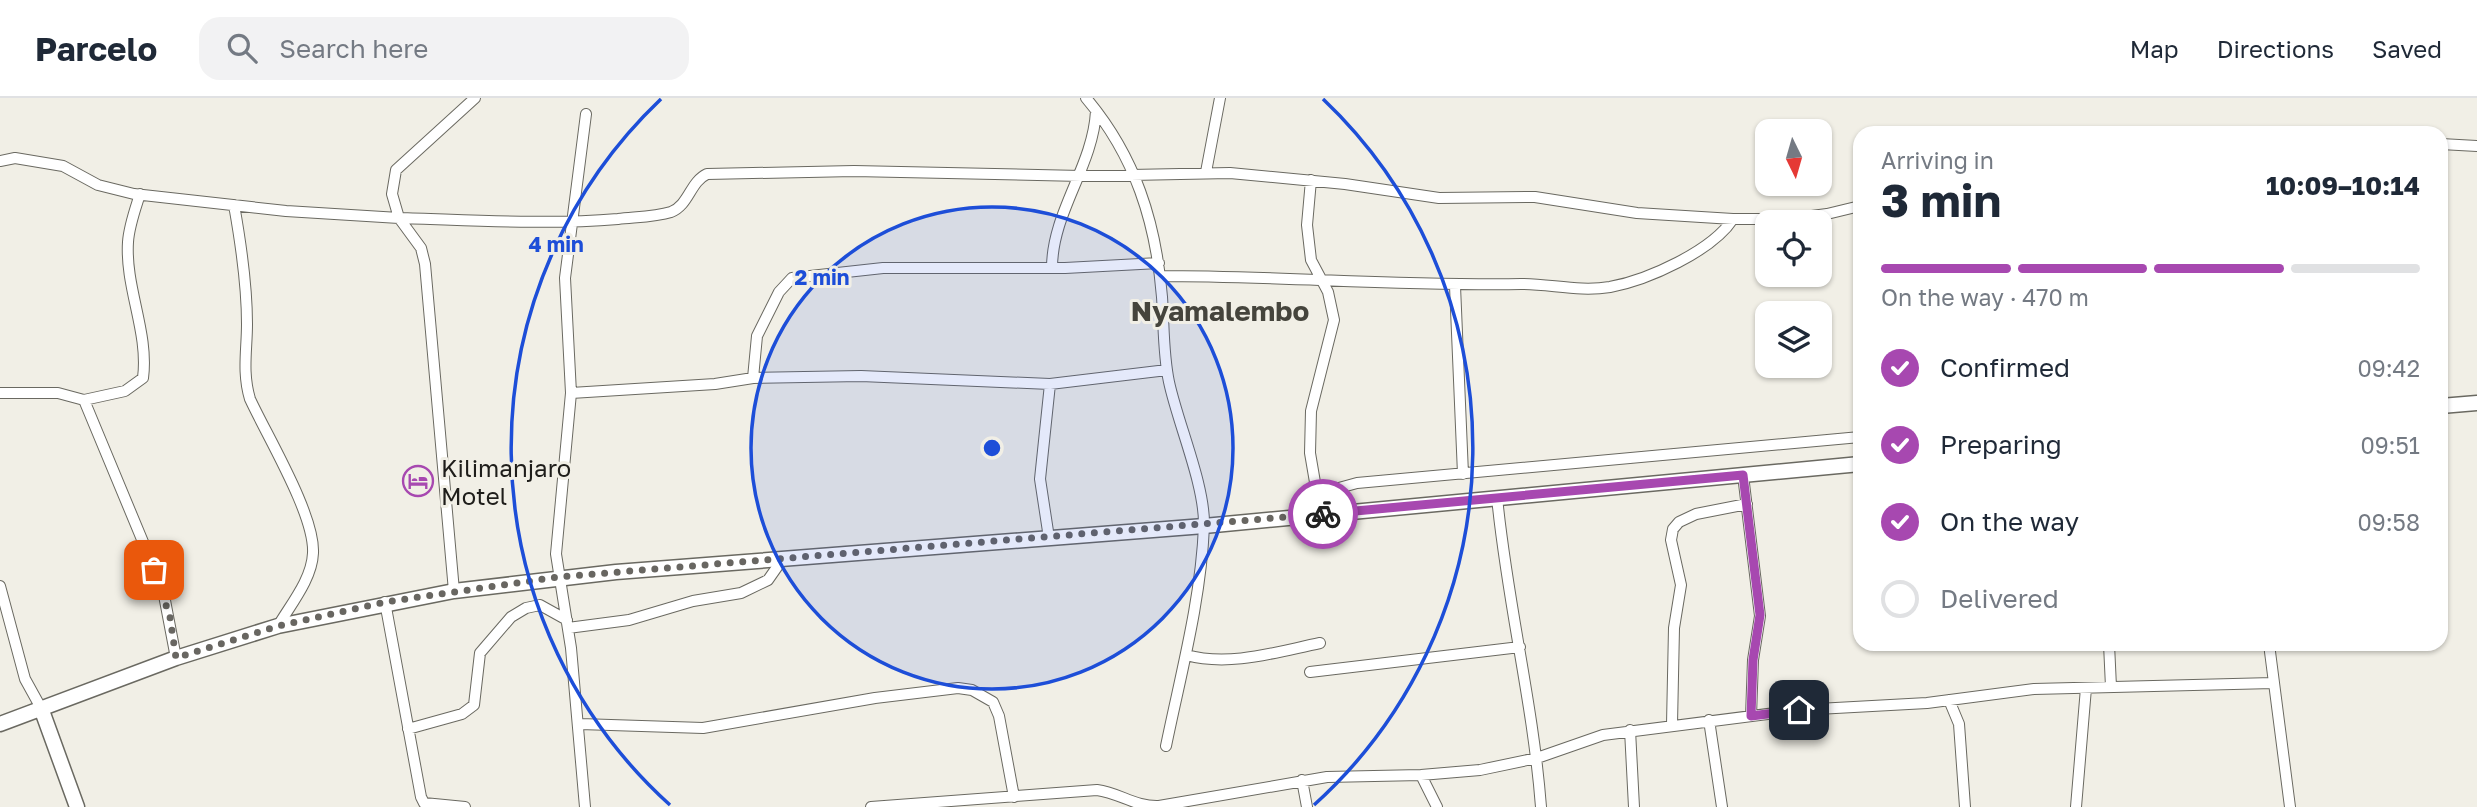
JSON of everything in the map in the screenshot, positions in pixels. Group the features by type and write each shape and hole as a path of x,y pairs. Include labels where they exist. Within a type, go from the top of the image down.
{"street":[{"path":"454,590 425,264 421,248 398,218 392,194 396,170 475,98"},
{"path":"1086,98 1135,174 1153,225 1159,263 1167,370 1202,498 1204,526 1186,655 1166,746"},
{"path":"1206,172 1220,98"},
{"path":"1052,268 1055,237 1092,143 1096,111"},
{"path":"585,807 580,724 558,577 557,526 567,458 571,393 565,278 586,114"},
{"path":"2448,144 2477,146"},
{"path":"0,161 20,159 63,166 98,185 140,194 234,205 398,218 571,222 669,212 682,205 698,179 715,173 854,171 1081,176 1206,172 1311,180 1439,198 1535,197 1637,213 1733,219 1789,219 1853,208"},
{"path":"1311,180 1308,245 1311,260 1328,292 1334,320 1311,411 1310,453 1317,495"},
{"path":"0,393 58,393 84,400 125,391 143,378 143,334 129,267 128,243 140,194"},
{"path":"234,205 242,245 245,292 245,383 294,491 312,539 313,553 309,572 278,626"},
{"path":"1160,275 1321,278 1455,286 1536,284 1577,289 1612,286 1632,281 1705,248 1719,237 1733,219"},
{"path":"753,378 757,336 779,292 792,278 911,267 1052,268 1159,263"},
{"path":"1455,286 1464,474"},
{"path":"571,393 681,387 753,378 861,376 1050,384 1167,370"},
{"path":"1049,538 1040,478 1050,384"},
{"path":"84,400 163,590 176,658"},
{"path":"2448,406 2477,403"},
{"path":"1294,517 1317,495 1342,485 1853,438"},
{"path":"0,724 176,658 278,626 454,590 558,577 1204,526 1853,465"},
{"path":"1743,475 1760,615 1753,660 1751,716"},
{"path":"1497,497 1537,758 1541,807"},
{"path":"1672,724 1674,628 1681,585 1671,540 1673,529 1679,522 1696,514 1747,504"},
{"path":"408,729 461,714 474,705 480,653 511,617 526,608 540,605 567,624 629,620 692,601 740,593 768,580 782,560"},
{"path":"0,586 25,679 41,708 77,807"},
{"path":"385,602 422,805 465,807"},
{"path":"1186,655 1204,660 1230,659 1320,643"},
{"path":"1310,672 1520,647"},
{"path":"2109,651 2111,687"},
{"path":"2270,651 2290,807"},
{"path":"871,807 1097,790 1114,792 1144,806 1159,806 1302,780 1480,770 1537,758 1574,743 1630,730 1672,724 1949,700 2002,692 2273,683"},
{"path":"2076,807 2086,688"},
{"path":"580,724 703,728 875,698 951,689 972,690 993,702 996,709 1004,733 1014,797"},
{"path":"1949,700 1959,724 1965,807"},
{"path":"1709,720 1722,807"},
{"path":"1630,730 1634,807"},
{"path":"1421,775 1437,807"},
{"path":"1302,780 1307,807"}],"way so far":[{"path":"154,570 170,617 176,658 278,626 454,590 558,577 1204,526 1323,514"}],"place":[{"name":"Kilimanjaro Motel","path":"418,481"}],"district":[{"name":"Nyamalembo","path":"1220,310"}],"route":[{"path":"1323,514 1743,475 1760,615 1760,629 1753,660 1751,716 1799,710"}]}
